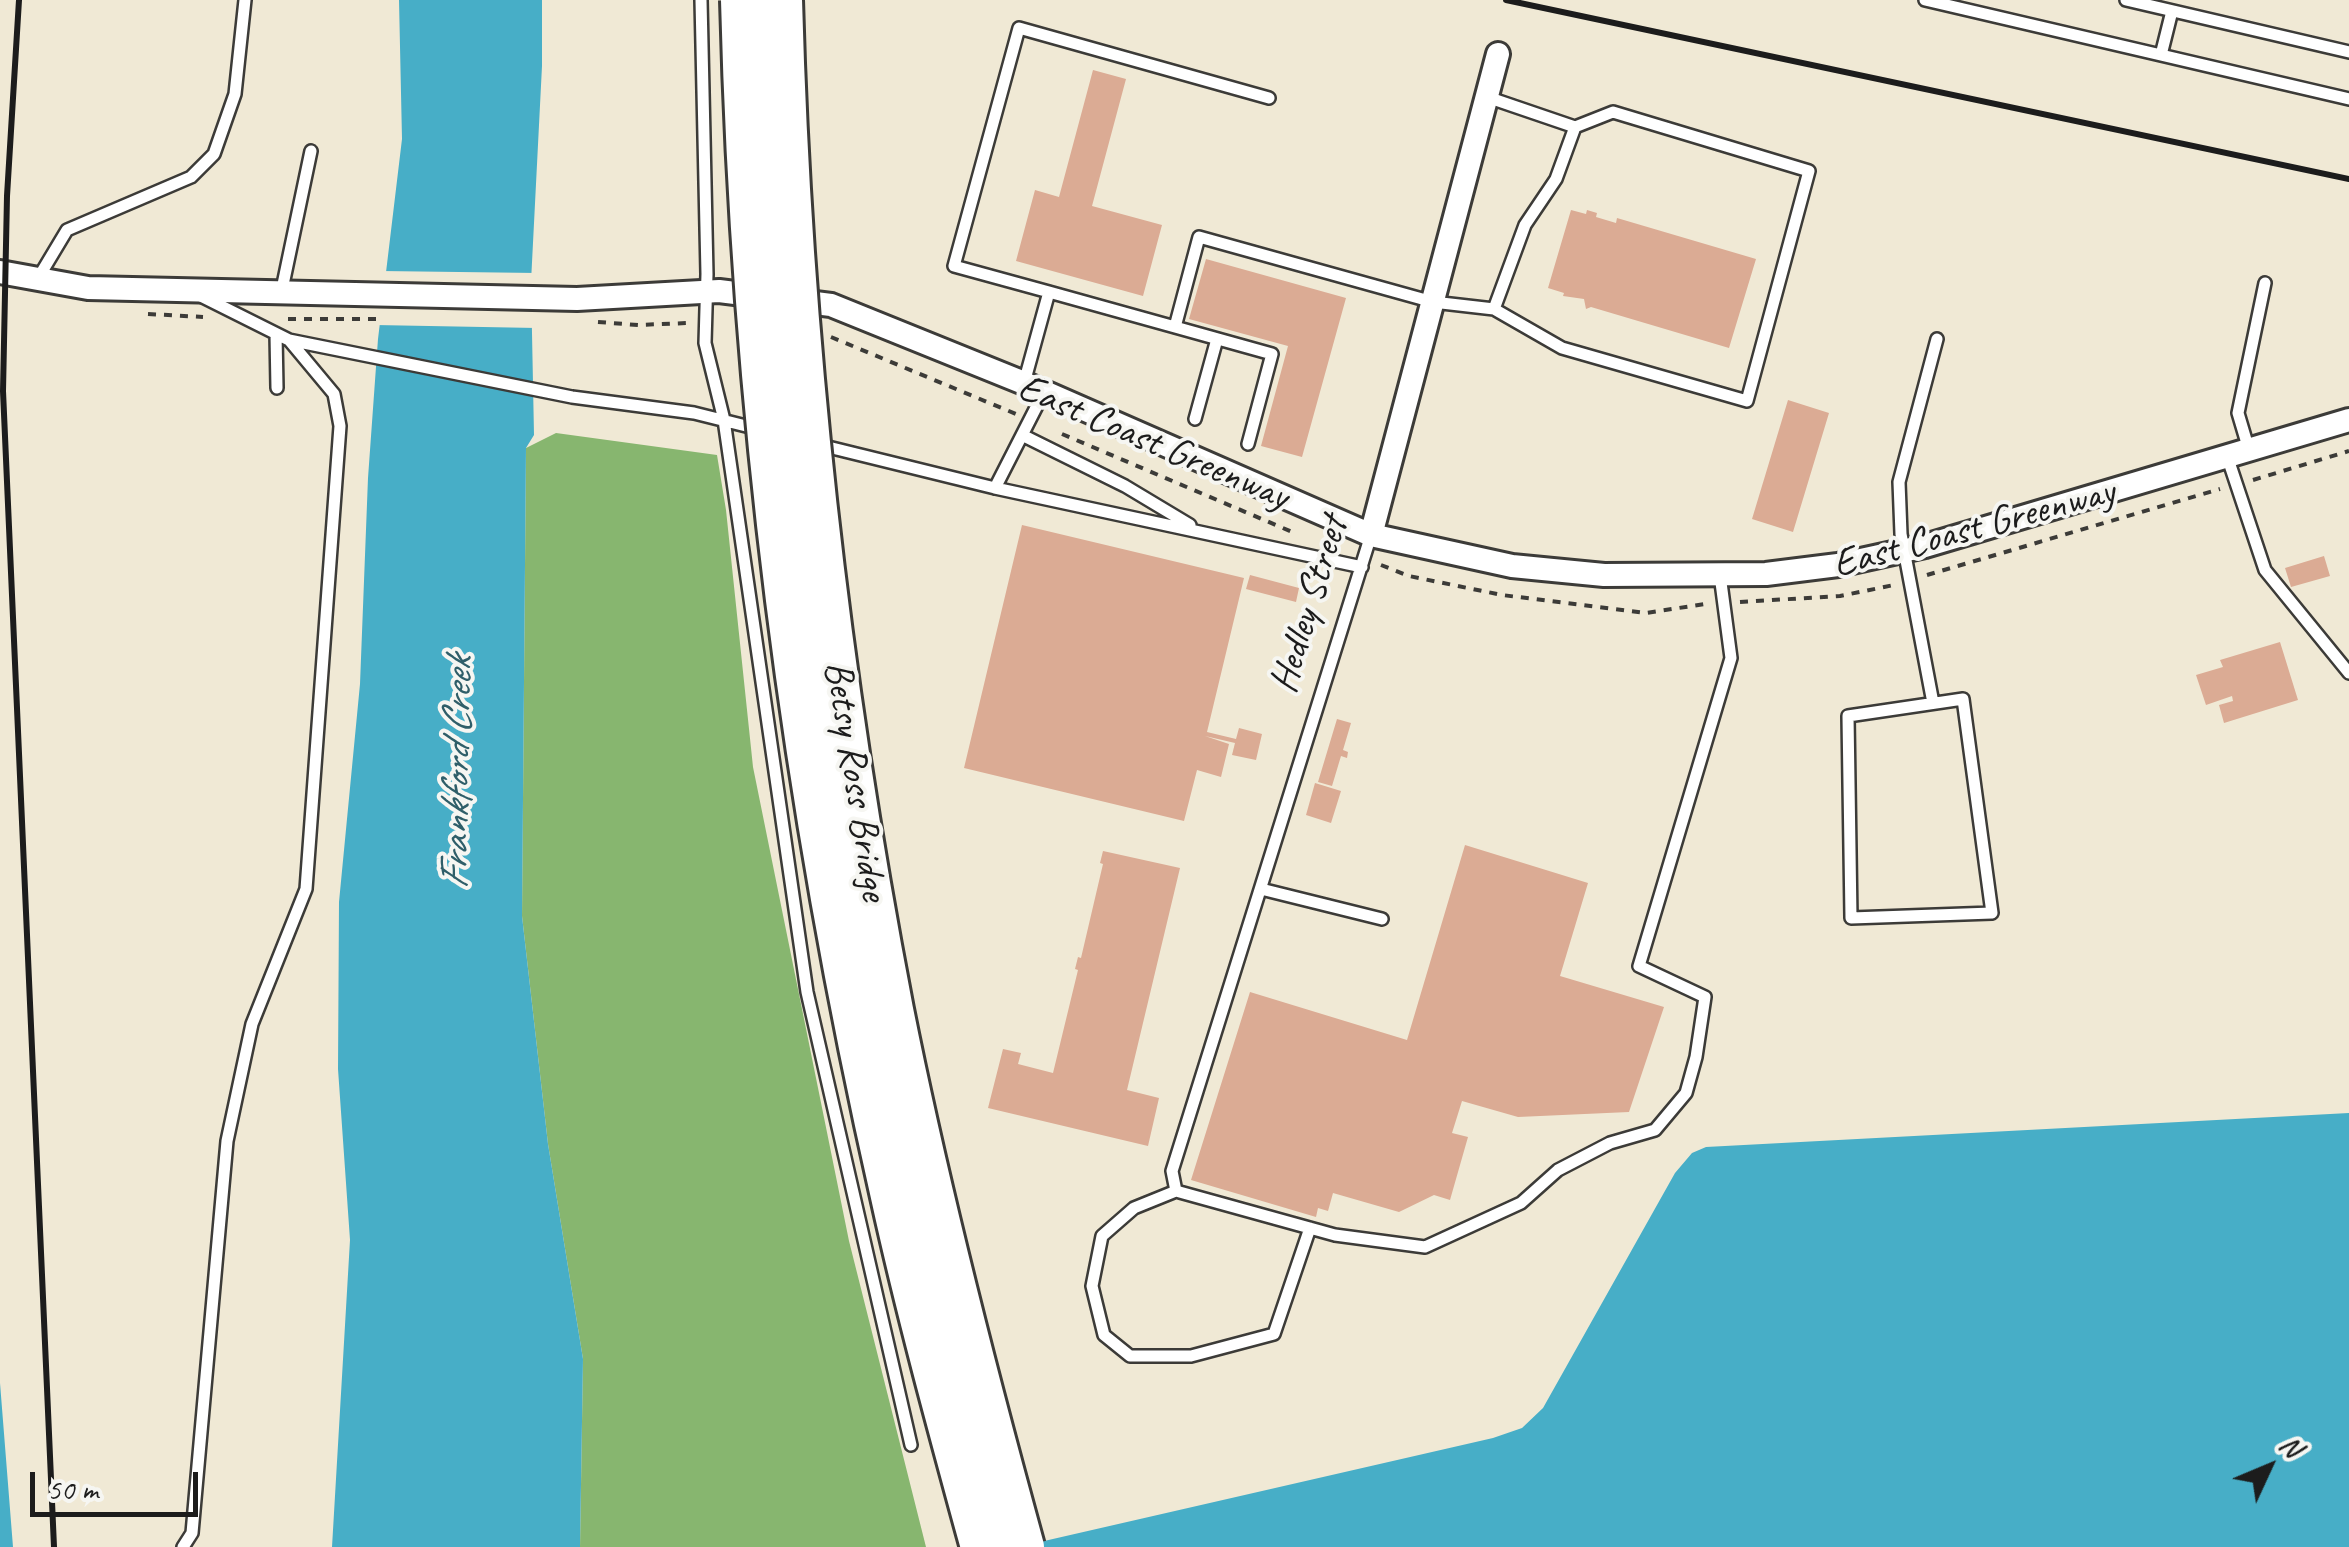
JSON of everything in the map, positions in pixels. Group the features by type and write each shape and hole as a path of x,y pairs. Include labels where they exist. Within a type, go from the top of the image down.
{"highway":[{"name":"Betsy Ross Bridge","path":"742,0 752,222 770,452 815,795 892,1197 982,1547"},
{"name":"Betsy Ross Bridge","path":"781,0 789,198 810,447 851,769 892,1010 926,1170 1022,1547"}],"street":[{"name":"Hedley Street","path":"1371,535 1498,54"},
{"path":"0,272 88,288 281,294 358,308 708,292 831,305 1034,388 1371,535 1512,566 1604,575 1766,574 1838,565 1904,550 2349,420"}],"lane":[{"path":"37,280 67,230 191,178 214,154 235,94 246,0"},
{"path":"701,0 706,343 724,420 808,992 911,1445"},
{"path":"1925,0 2349,100"},
{"path":"2126,0 2349,52"},
{"path":"2161,55 2172,11"},
{"path":"1248,444 1272,354 954,266 1019,28 1269,98"},
{"path":"1175,327 1199,237 1433,302 1494,309 1562,348 1747,401 1810,171 1614,112 1575,127 1487,97"},
{"path":"1494,309 1524,225 1556,178 1575,127"},
{"path":"281,294 311,150"},
{"path":"2265,283 2238,413 2236,484 2264,570 2349,673"},
{"path":"191,291 289,340 572,397 694,412 779,434"},
{"path":"995,488 1030,420 1048,292"},
{"path":"276,334 277,388"},
{"path":"1196,419 1217,339"},
{"path":"1933,703 1904,550 1898,482 1937,339"},
{"path":"183,1547 192,1533 227,1141 252,1024 306,889 340,426 334,394 289,340"},
{"path":"1022,435 1125,486 1200,532"},
{"path":"797,439 995,488 1363,563"},
{"name":"Hedley Street","path":"1176,1192 1172,1172 1371,535"},
{"path":"1310,1228 1274,1334 1190,1356 1130,1356 1104,1336 1092,1286 1102,1236 1134,1208 1176,1192 1310,1228 1425,1248 1521,1204 1558,1170 1610,1143 1655,1130 1686,1093 1705,998 1638,966 1731,658 1720,575"},
{"path":"1963,699 1992,914 1851,918 1848,716 1933,703 1963,699"},
{"path":"1261,888 1382,919"}],"path":[{"path":"244,318 358,308"},
{"path":"591,322 706,322"},
{"name":"East Coast Greenway","path":"816,334 865,350 1296,534"},
{"path":"2339,444 2342,453"},
{"name":"East Coast Greenway","path":"1363,563 1502,594 1646,613 1694,604 1840,596 1957,568 2349,451"}],"green space":[{"path":"556,433 717,455 753,767 849,1241 926,1547 580,1547 583,1359 548,1144 522,916 526,448"}],"water":[{"name":"Frankford Creek","path":"399,0 542,0 531,282 534,435 526,448 522,916 548,1144 583,1359 580,1547 332,1547 350,1240 338,1069 339,902 360,684 378,339 402,139"},
{"path":"2349,1113 2349,1547 1018,1547 1493,1438 1522,1428 1543,1408 1675,1173 1692,1153 1706,1147"},
{"path":"0,1383 13,1547 0,1547"}],"pier":[{"path":"381,271 537,273 537,328 375,325"}],"building":[{"path":"1093,70 1126,79 1092,206 1162,225 1143,296 1016,261 1035,190 1059,197"},
{"path":"1571,210 1586,214 1587,210 1616,223 1617,218 1756,259 1729,348 1591,307 1586,309 1584,299 1563,296 1564,293 1548,288"},
{"path":"1206,259 1346,298 1302,457 1261,446 1288,346 1189,319"},
{"path":"1788,400 1829,413 1793,532 1752,519"},
{"path":"1022,525 1244,578 1207,732 1236,739 1239,728 1262,734 1256,760 1232,755 1235,743 1205,736 1229,744 1221,777 1197,770 1184,821 964,768"},
{"path":"2324,556 2330,576 2291,587 2285,568"},
{"path":"1250,575 1299,588 1296,602 1246,589"},
{"path":"2280,642 2298,700 2224,723 2219,705 2233,701 2232,696 2206,705 2196,675 2223,667 2220,660"},
{"path":"1337,719 1351,723 1343,750 1348,752 1347,758 1341,756 1332,786 1318,782"},
{"path":"1315,783 1341,791 1331,823 1306,815"},
{"path":"1465,845 1588,883 1560,976 1664,1007 1629,1112 1518,1117 1462,1101 1452,1133 1468,1137 1450,1200 1434,1195 1399,1212 1333,1193 1328,1211 1318,1208 1316,1217 1191,1180 1250,992 1407,1040"},
{"path":"1103,851 1180,868 1127,1090 1159,1098 1148,1146 988,1108 1003,1049 1021,1053 1018,1064 1053,1073"}],"railway":[{"path":"19,0 7,196 3,391 54,1547"},
{"path":"1506,0 2349,179"}]}
